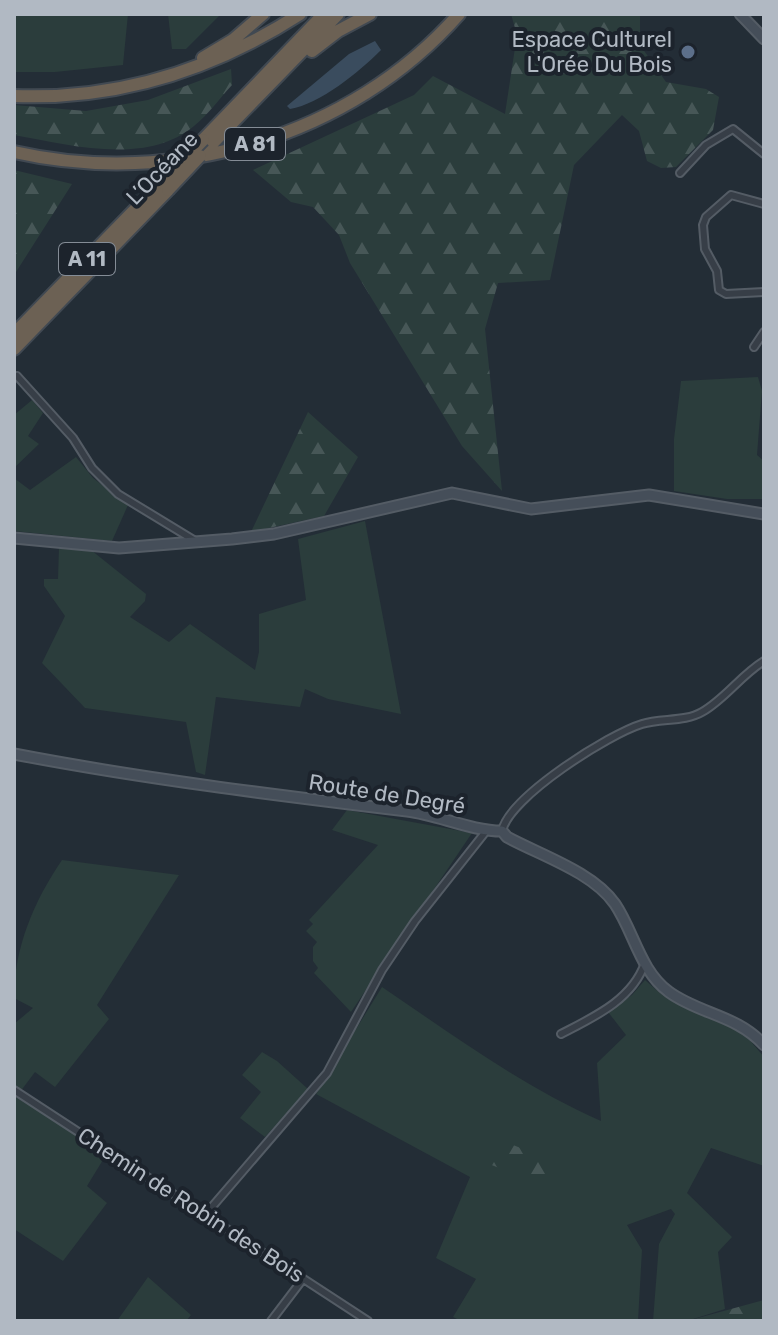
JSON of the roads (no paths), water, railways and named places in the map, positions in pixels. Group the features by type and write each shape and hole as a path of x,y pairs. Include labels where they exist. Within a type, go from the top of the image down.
{"highway":[{"path":"130,86 208,56 233,40 263,14"},
{"path":"14,96 79,94 130,86 211,62 267,35 300,14"},
{"name":"L’Océane","path":"14,349 324,14"},
{"name":"L’Océane","path":"206,143 252,103 338,14"},
{"path":"252,103 266,96 329,37 370,14"},
{"name":"A 81","path":"14,152 65,162 134,164 209,156 250,146 316,119 372,88 426,46 459,14"},
{"name":"L’Océane","path":"14,334 165,186"}],"street":[{"path":"740,14 764,39"},
{"path":"680,173 706,145 733,129 764,154"},
{"path":"764,204 731,195 706,217 703,232 705,249 717,271 719,290 726,294 764,292"},
{"path":"754,347 764,332"},
{"path":"17,376 73,438 92,468 118,494 183,530 198,543"},
{"path":"14,538 119,548 198,543 274,534 452,493 546,509 623,495 649,495 764,514"},
{"path":"502,831 504,824 524,802 563,767 639,725 701,713 764,661"},
{"name":"Route de Degré","path":"14,754 180,783 440,816 487,830 502,831 507,837 595,885 608,896 645,963 670,993 735,1020 764,1045"},
{"path":"205,1215 327,1073 382,970 415,921 487,830"},
{"path":"561,1034 597,1016 631,990 645,963"},
{"name":"Chemin de Robin des Bois","path":"14,1090 368,1321"},
{"path":"271,1321 303,1279"}],"water":[{"path":"375,41 381,50 338,86 302,106 290,109 287,106 349,54"}],"place":[{"name":"Espace Culturel L'Orée Du Bois","path":"688,52"}]}
